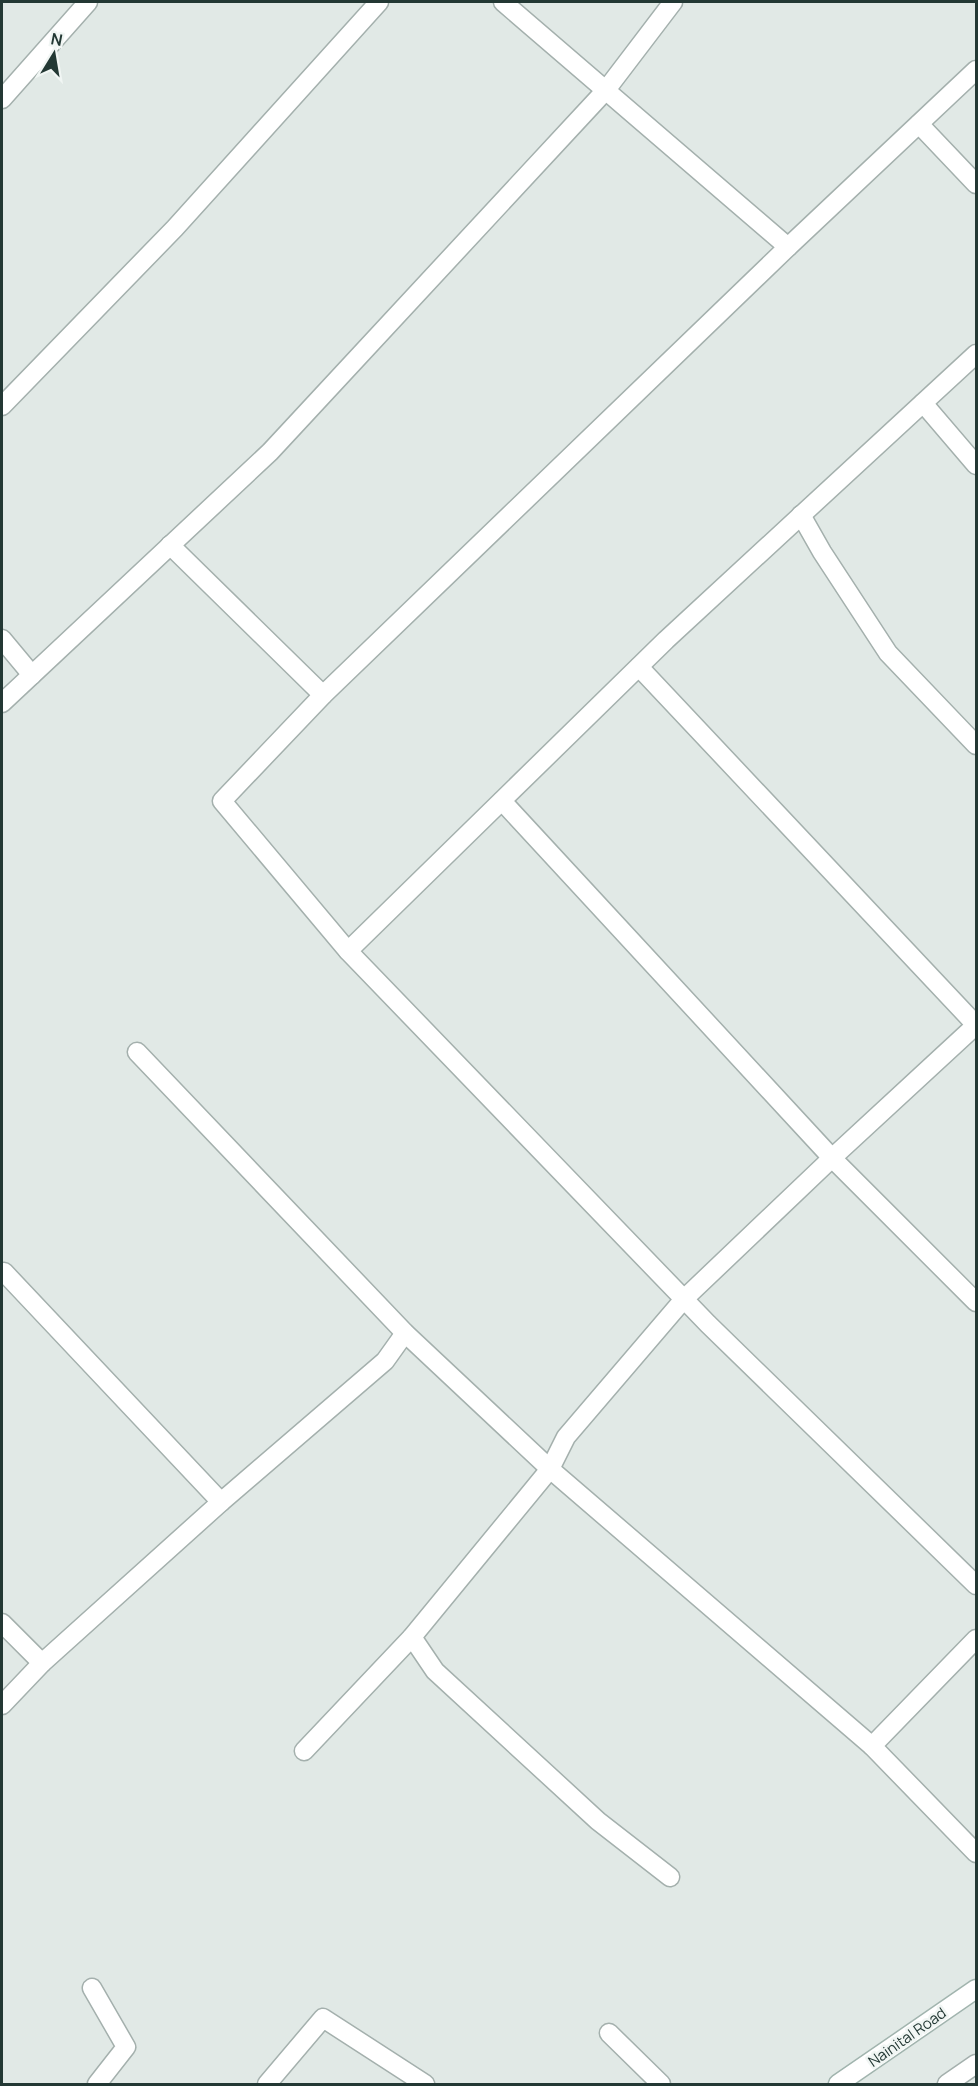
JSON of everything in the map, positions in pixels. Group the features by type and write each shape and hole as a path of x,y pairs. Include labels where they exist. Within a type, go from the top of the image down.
{"street":[{"path":"2,99 88,2"},
{"path":"2,406 175,228 379,2"},
{"path":"503,2 788,247"},
{"path":"2,703 270,452 606,90 674,2"},
{"path":"976,70 788,247 323,695 222,801 348,951 684,1299 976,1585"},
{"path":"919,124 976,184"},
{"path":"348,951 639,667 976,354"},
{"path":"923,404 976,465"},
{"path":"801,515 822,552 888,652 976,745"},
{"path":"170,545 323,695"},
{"path":"2,639 32,675"},
{"path":"304,1751 412,1637 550,1469 566,1437 684,1299 976,1025 639,667"},
{"path":"502,801 832,1158 976,1302"},
{"path":"137,1052 405,1333 550,1469 872,1746 976,1853"},
{"path":"4,1272 221,1502"},
{"path":"2,1705 42,1663 221,1502 385,1361 405,1333"},
{"path":"2,1623 42,1663"},
{"path":"412,1637 435,1671 598,1821 670,1877"},
{"path":"872,1746 976,1639"},
{"path":"92,1988 126,2047 97,2085"},
{"name":"Nainital Road","path":"838,2085 976,1989"},
{"path":"267,2085 322,2018 425,2085"},
{"path":"609,2033 661,2085"},
{"path":"946,2085 976,2064"}]}
